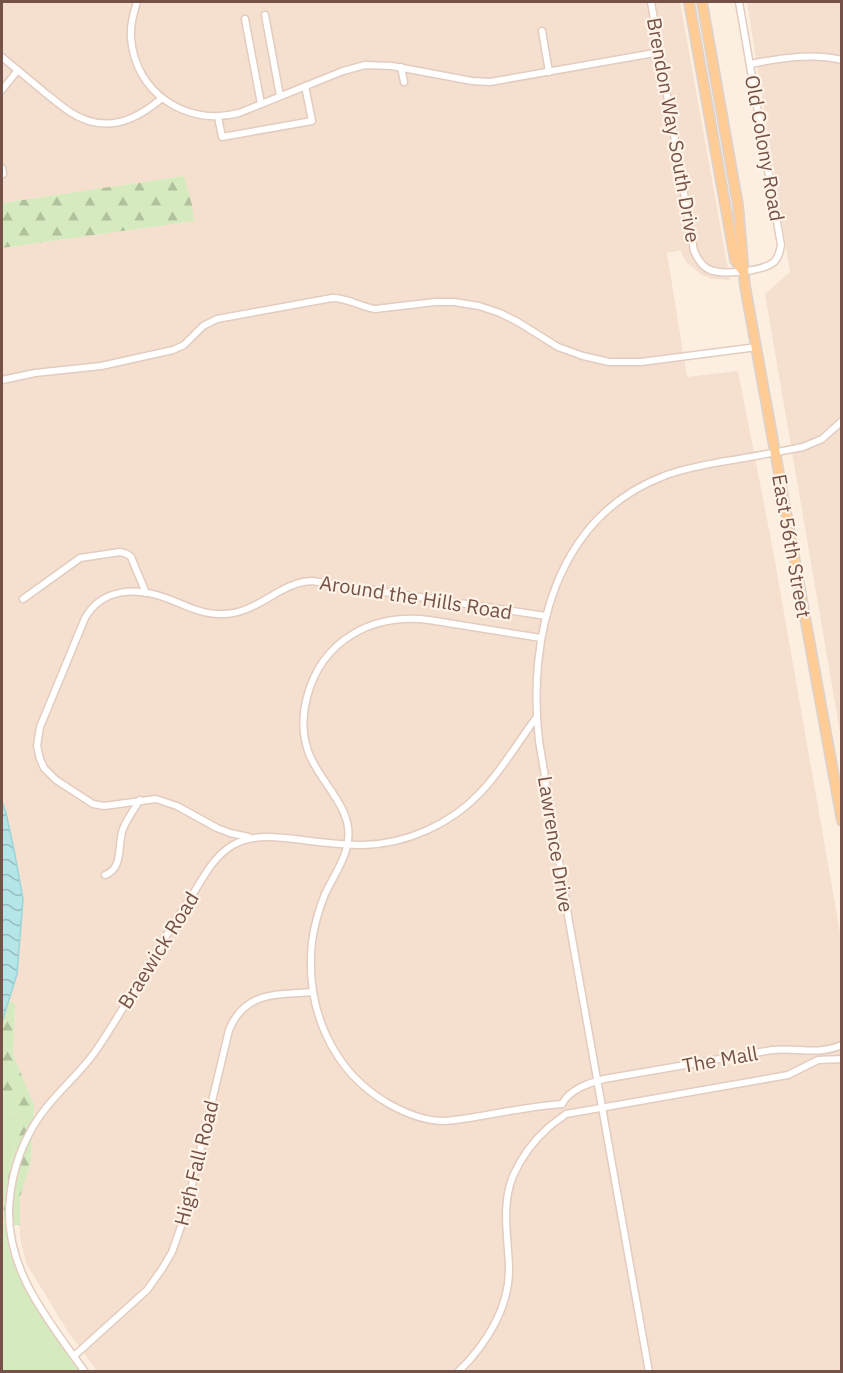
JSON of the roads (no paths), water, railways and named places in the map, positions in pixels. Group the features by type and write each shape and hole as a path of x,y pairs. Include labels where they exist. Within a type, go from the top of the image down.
{"main road":[{"name":"East 56th Street","path":"689,2 735,260 743,271"},
{"name":"East 56th Street","path":"702,2 738,205 743,271 842,821"}],"street":[{"path":"137,2 131,27 131,39 135,58 145,79 162,98 175,107 200,116 218,117 238,113 359,66 379,64 481,82 498,81 660,52"},
{"name":"Brendon Way South Drive","path":"651,2 692,239 698,259"},
{"name":"Old Colony Road","path":"698,259 707,268 726,273 771,264 780,252 781,244 738,2"},
{"path":"265,15 280,96"},
{"path":"245,19 261,105"},
{"path":"542,31 549,72"},
{"path":"750,64 797,56 842,60"},
{"path":"2,57 64,108 91,121 111,123 130,119 147,110 162,98"},
{"path":"401,67 404,82"},
{"path":"2,90 18,70"},
{"path":"218,117 222,137 312,121 305,86"},
{"path":"2,380 35,373 101,366 172,350 186,344 203,326 214,320 332,298 345,299 366,308 375,309 435,302 479,306 518,322 558,347 583,357 609,362 648,362 757,347"},
{"name":"Lawrence Drive","path":"649,1371 553,828 536,717 541,639 558,578 573,549 595,521 619,500 644,484 677,471 803,447 822,439 842,421"},
{"path":"23,599 77,559 120,552 131,557 146,593"},
{"name":"Around the Hills Road","path":"253,838 218,828 189,811 161,800 149,798 104,806 89,803 49,773 40,759 37,740 40,727 88,613 98,603 112,594 146,593 201,612 230,614 252,608 296,584 315,581 546,616"},
{"path":"458,1371 484,1341 504,1300 509,1274 506,1208 508,1189 513,1176 531,1145 549,1126 566,1114 562,1104 452,1120 431,1120 405,1112 371,1092 351,1074 334,1050 324,1033 312,992 312,944 324,896 345,854 349,831 344,813 312,762 304,736 304,716 308,694 316,673 328,654 347,637 361,629 396,619 429,620 541,639"},
{"name":"Braewick Road","path":"84,1371 32,1296 15,1257 9,1212 11,1186 18,1158 27,1137 48,1103 93,1054 179,914 214,862 238,842 253,838 282,838 347,845 376,844 426,831 470,803 486,786 536,717"},
{"path":"105,875 112,873 116,867 122,831 140,800"},
{"name":"High Fall Road","path":"74,1356 147,1290 172,1252 184,1218 229,1030 236,1016 248,1004 262,997 312,992"},
{"path":"840,1046 841,1058"},
{"name":"The Mall","path":"562,1104 575,1090 597,1081 772,1050 820,1051 840,1046"},
{"path":"820,1051 822,1060"},
{"name":"The Mall","path":"566,1114 788,1075 811,1063 841,1058"}],"water":[{"path":"2,802 23,899 17,974 2,1022"}]}
